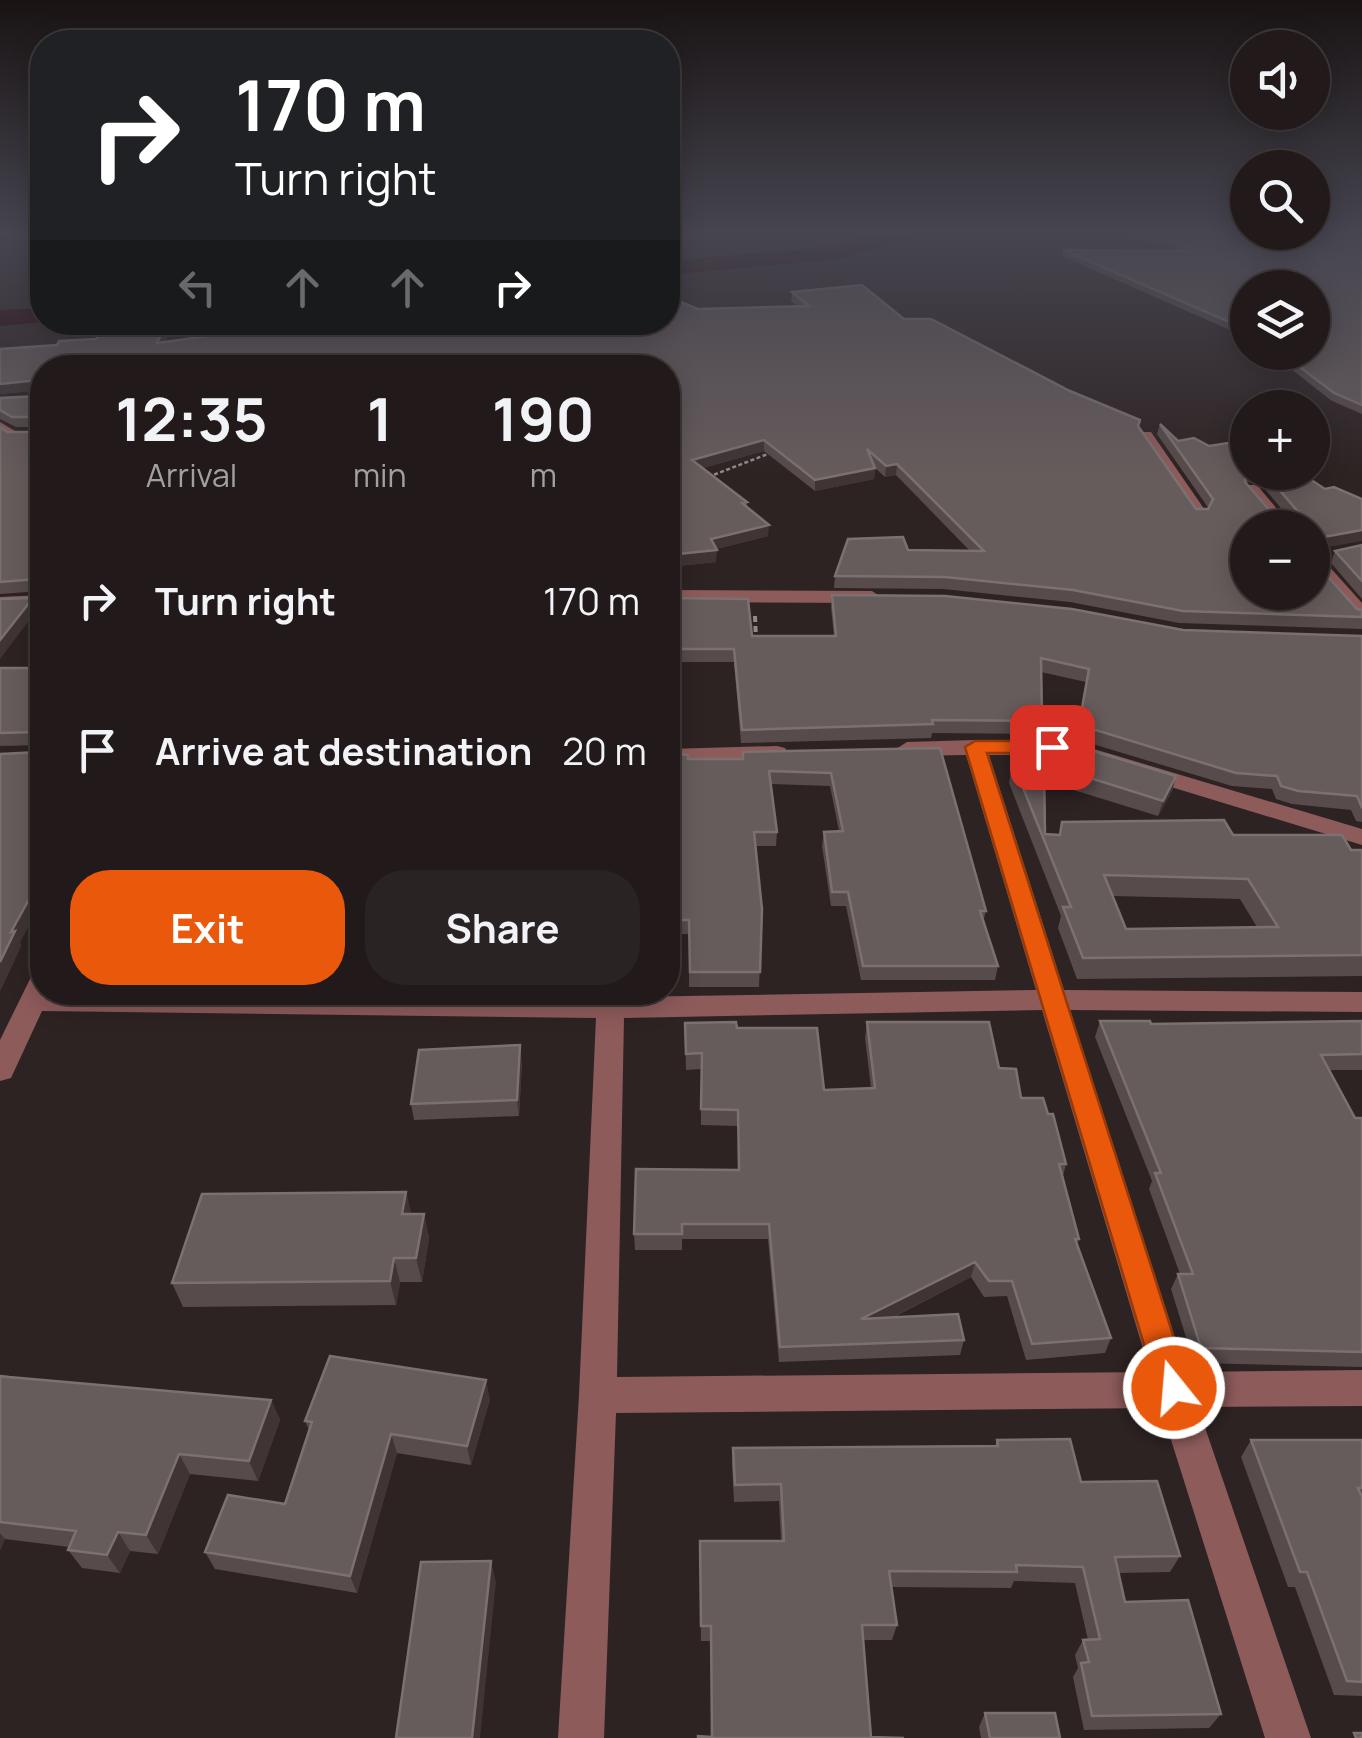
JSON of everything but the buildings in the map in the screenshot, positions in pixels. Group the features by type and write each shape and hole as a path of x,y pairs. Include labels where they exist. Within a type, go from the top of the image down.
{"street":[{"path":"0,426 10,435 30,435"},
{"path":"1146,435 1199,513"},
{"path":"1253,490 1270,510"},
{"path":"1330,573 1362,615"},
{"path":"680,596 887,597"},
{"path":"0,603 30,602"},
{"path":"975,747 1174,1388 1288,1738"},
{"path":"879,750 1067,748 1362,837"},
{"path":"680,756 802,752"},
{"path":"680,1000 1362,1002"},
{"path":"0,1070 32,1005"},
{"path":"581,1738 598,1395 610,1005"},
{"path":"598,1395 1362,1388"}],"path":[{"path":"704,478 782,448"},
{"path":"754,595 756,644"}],"waterway":[{"path":"0,318 30,317"}],"route":[{"path":"1052,747 975,747 1174,1388"}]}
